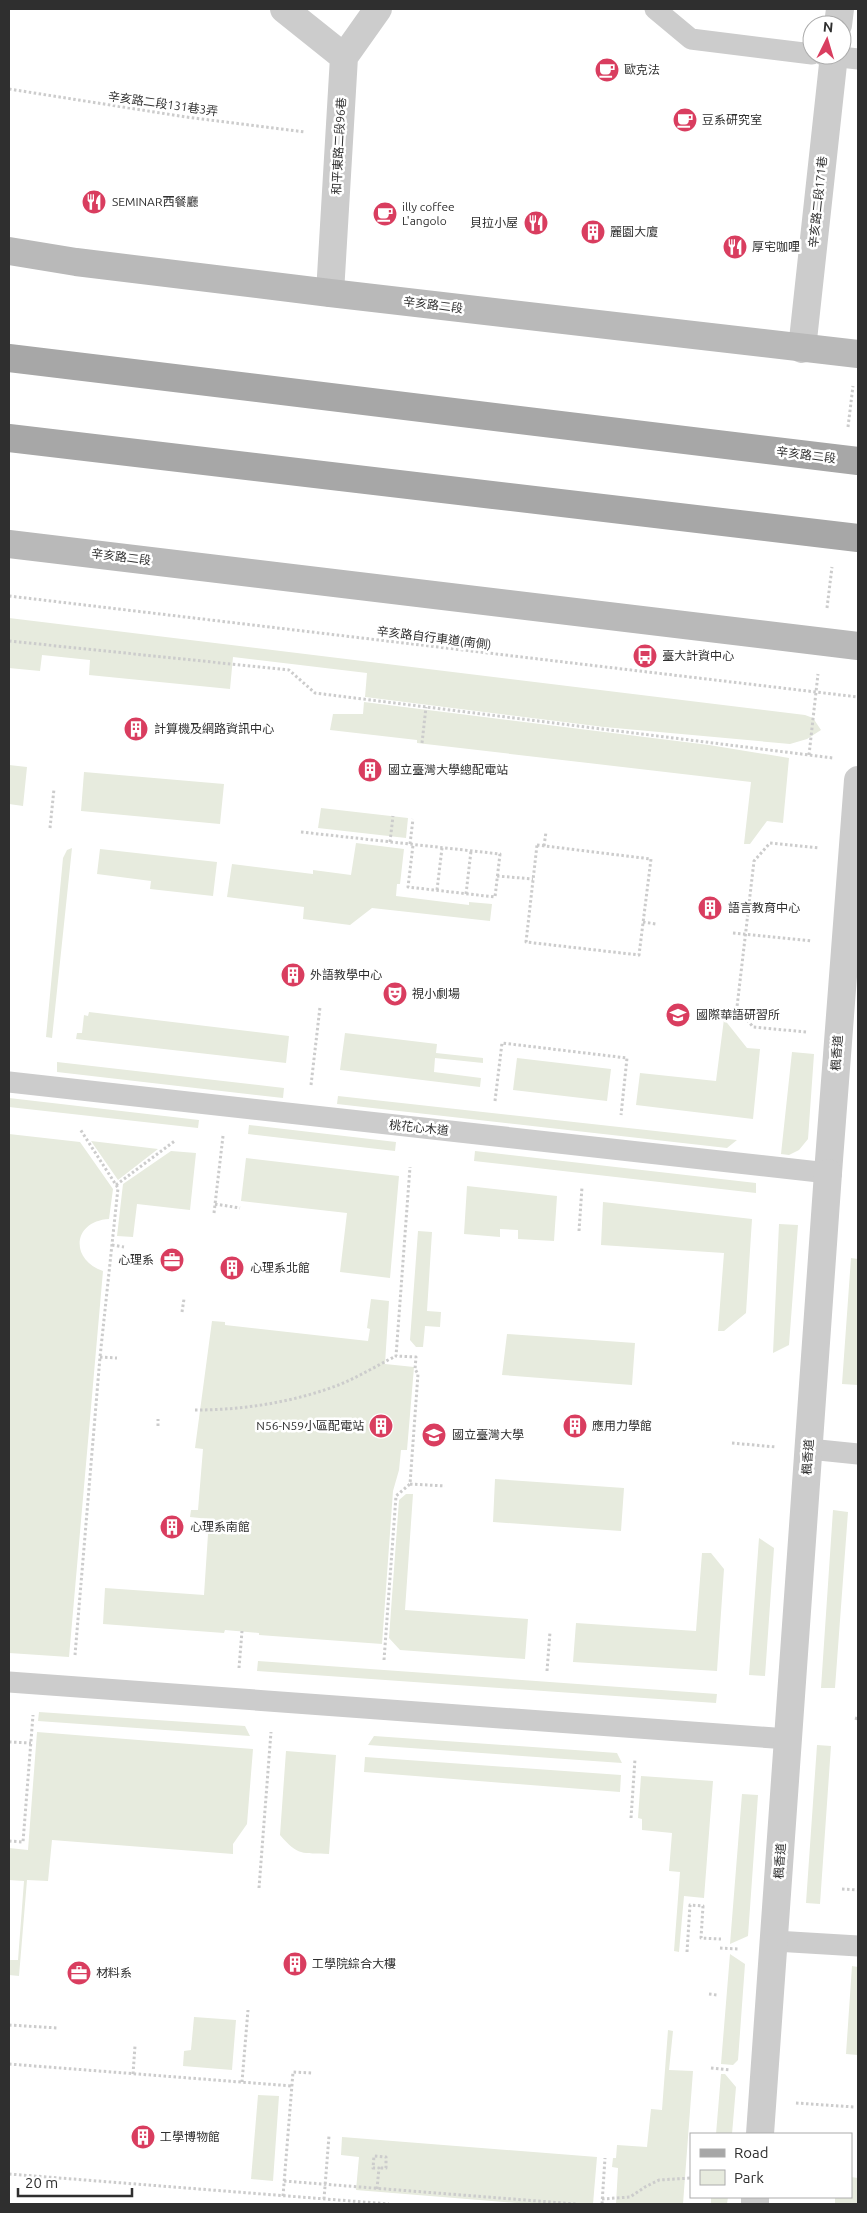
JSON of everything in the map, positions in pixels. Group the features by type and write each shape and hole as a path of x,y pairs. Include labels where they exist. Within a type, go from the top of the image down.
{"main road":[{"name":"辛亥路二段","path":"9,251 76,262 330,293 858,354"},
{"name":"辛亥路二段","path":"9,358 858,461"},
{"path":"9,438 858,538"},
{"name":"辛亥路二段","path":"9,544 858,646"}],"street":[{"path":"284,9 344,57 378,9"},
{"name":"和平東路二段96巷","path":"330,293 344,57"},
{"name":"辛亥路二段171巷","path":"802,349 831,65"},
{"name":"楓香道","path":"760,2133 828,1173 858,780"}],"lane":[{"path":"655,9 691,39 802,52"},
{"name":"桃花心木道","path":"9,1082 828,1173"},
{"path":"809,1449 858,1454"},
{"path":"9,1682 788,1739"},
{"path":"775,1940 858,1946"}],"path":[{"name":"辛亥路二段131巷3弄","path":"9,90 186,117 314,133"},
{"name":"辛亥路自行車道(南側)","path":"9,596 858,697"},
{"path":"9,641 290,670 315,693 838,759"},
{"path":"422,743 426,707"},
{"path":"50,828 54,789"},
{"path":"390,842 393,816"},
{"path":"301,832 412,845 500,854 495,898 408,887 412,845 413,819"},
{"path":"544,846 546,832"},
{"path":"839,1034 753,1027 737,1007 754,861 770,843 853,851"},
{"path":"537,846 544,846 650,858 639,955 526,942 537,846"},
{"path":"437,890 442,848"},
{"path":"466,894 471,851"},
{"path":"498,876 534,879"},
{"path":"643,922 656,924"},
{"path":"733,934 846,945"},
{"path":"308,1115 320,1008"},
{"path":"495,1100 502,1043 618,1056 627,1058 621,1115"},
{"path":"214,1213 226,1106"},
{"path":"73,1687 100,1357 118,1188 80,1129"},
{"path":"116,1185 176,1140"},
{"path":"396,1356 410,1167"},
{"path":"579,1231 582,1186"},
{"path":"215,1204 240,1208"},
{"path":"112,1245 124,1246"},
{"path":"182,1312 184,1298"},
{"path":"195,1410 227,1410 278,1402 341,1384 396,1356 416,1358 415,1369 418,1374 410,1484"},
{"path":"100,1357 118,1358"},
{"path":"158,1419 158,1426"},
{"path":"732,1443 809,1449"},
{"path":"384,1660 396,1496 410,1484 445,1486"},
{"path":"237,1699 242,1631"},
{"path":"547,1671 550,1632"},
{"path":"9,1841 23,1842 35,1684"},
{"path":"259,1888 274,1701"},
{"path":"631,1818 638,1727"},
{"path":"9,1742 31,1743"},
{"path":"842,1889 858,1890"},
{"path":"687,1952 690,1905 703,1906 701,1938 721,1939"},
{"path":"709,1994 717,1995"},
{"path":"242,2082 248,2010"},
{"path":"9,2025 58,2028"},
{"path":"133,2074 135,2046"},
{"path":"9,2064 292,2086"},
{"path":"283,2196 293,2072 313,2074"},
{"path":"763,2101 854,2107"},
{"path":"324,2199 329,2136"},
{"path":"374,2156 386,2157 386,2168 379,2168 373,2168 374,2156"},
{"path":"602,2204 606,2158"},
{"path":"377,2188 379,2168"},
{"path":"9,2174 389,2204"},
{"path":"602,2199 630,2197 659,2180 690,2178"},
{"path":"284,2181 576,2204"}],"green space":[{"path":"9,618 805,715 813,718 821,730 807,739 790,744 604,727 365,697 367,673 233,657 230,689 89,675 90,660 42,655 40,671 9,668"},
{"path":"364,702 709,745 789,758 783,823 767,821 750,844 744,844 751,782 417,743 417,740 330,730 333,714 363,714"},
{"path":"9,765 27,767 23,806 9,804"},
{"path":"84,772 224,784 220,824 81,811"},
{"path":"321,808 408,818 406,838 318,828"},
{"path":"356,843 404,849 400,884 397,884 396,896 469,905 469,902 492,904 490,921 372,908 350,925 303,919 304,907 227,897 232,864 313,874 313,870 351,875"},
{"path":"72,848 52,1038 46,1037 63,858 67,850"},
{"path":"100,849 217,862 213,896 150,889 151,881 97,874"},
{"path":"89,1012 289,1036 286,1063 76,1039 77,1033 82,1033 84,1015 88,1016"},
{"path":"724,1019 747,1048 760,1049 753,1119 636,1105 640,1073 716,1081"},
{"path":"345,1033 437,1044 436,1053 483,1058 483,1063 435,1058 434,1072 481,1078 480,1087 340,1070"},
{"path":"792,1052 814,1054 808,1139 799,1150 789,1155 781,1154"},
{"path":"517,1058 611,1069 607,1101 513,1090"},
{"path":"57,1062 284,1088 283,1098 57,1072"},
{"path":"338,1096 737,1140 727,1148 337,1104"},
{"path":"9,1098 199,1120 198,1128 9,1107"},
{"path":"249,1125 396,1142 395,1151 248,1134"},
{"path":"9,1134 80,1142 113,1189 109,1219 97,1221 88,1226 82,1233 80,1241 80,1250 85,1258 92,1265 103,1271 69,1657 9,1653"},
{"path":"91,1141 158,1149 118,1180"},
{"path":"171,1151 196,1153 190,1210 137,1204 133,1237 117,1236 123,1184"},
{"path":"475,1151 756,1183 756,1193 474,1161"},
{"path":"246,1158 399,1176 390,1278 340,1272 347,1213 241,1201"},
{"path":"467,1186 557,1196 554,1241 518,1239 518,1230 500,1229 500,1237 464,1234"},
{"path":"603,1202 752,1219 746,1313 724,1331 718,1331 724,1253 601,1245"},
{"path":"779,1224 798,1225 789,1345 773,1353"},
{"path":"418,1231 432,1232 427,1311 441,1312 440,1327 425,1326 423,1347 416,1347 410,1340"},
{"path":"851,1258 858,1259 858,1385 842,1384"},
{"path":"371,1299 389,1301 385,1364 414,1367 407,1450 401,1450 399,1470 393,1491 382,1644 259,1635 259,1633 225,1630 224,1633 103,1624 105,1588 204,1595 209,1519 190,1517 191,1510 198,1510 203,1449 195,1448 212,1321 225,1322 225,1325 368,1341 370,1329 367,1328"},
{"path":"507,1334 635,1343 632,1385 502,1375"},
{"path":"495,1479 624,1488 621,1531 493,1522"},
{"path":"406,1494 413,1494 405,1610 528,1619 525,1659 400,1650 389,1638 399,1500"},
{"path":"833,1510 848,1512 835,1688 821,1688"},
{"path":"759,1538 774,1548 765,1676 749,1675"},
{"path":"702,1553 711,1553 724,1569 717,1671 573,1662 576,1623 696,1631"},
{"path":"258,1661 717,1694 716,1703 257,1671"},
{"path":"39,1712 245,1726 250,1736 38,1721"},
{"path":"37,1732 253,1749 247,1824 233,1844 233,1854 52,1840 48,1881 27,1880 19,1976 9,1975 9,1960 18,1960 24,1881 9,1880 9,1848 28,1850"},
{"path":"374,1736 617,1753 622,1763 368,1745"},
{"path":"817,1745 831,1746 820,1904 806,1903"},
{"path":"286,1751 336,1755 329,1854 301,1852 291,1847 280,1835"},
{"path":"365,1757 621,1775 620,1792 364,1772"},
{"path":"641,1776 713,1781 704,1898 684,1896 679,1952 674,1951 680,1872 669,1871 672,1833 642,1830 642,1819 638,1818"},
{"path":"742,1794 758,1795 748,1936 730,1944"},
{"path":"730,1954 745,1964 738,2060 733,2065 721,2064"},
{"path":"852,1966 858,1967 858,2055 846,2054"},
{"path":"194,2017 236,2020 232,2070 183,2066 184,2051 191,2050"},
{"path":"668,2030 673,2031 669,2070 693,2071 683,2204 616,2204 618,2168 612,2167 613,2158 616,2158 617,2145 647,2147 651,2109 662,2110"},
{"path":"721,2074 725,2074 736,2087 732,2133 716,2133"},
{"path":"258,2095 279,2096 273,2181 251,2179"},
{"path":"342,2137 597,2157 593,2204 530,2204 356,2190 359,2157 341,2155"},
{"path":"852,2177 858,2178 858,2204 835,2204 835,2198 852,2198"},
{"path":"711,2198 728,2198 727,2204 711,2204"}],"place":[{"name":"歐克法","path":"607,70"},
{"name":"豆系研究室","path":"685,120"},
{"name":"SEMINAR西餐廳","path":"94,202"},
{"name":"illy coffee L'angolo","path":"385,214"},
{"name":"貝拉小屋","path":"536,223"},
{"name":"麗園大廈","path":"593,232"},
{"name":"厚宅咖哩","path":"735,247"},
{"name":"臺大計資中心","path":"645,656"},
{"name":"計算機及網路資訊中心","path":"136,729"},
{"name":"國立臺灣大學總配電站","path":"370,770"},
{"name":"語言教育中心","path":"710,908"},
{"name":"外語教學中心","path":"293,975"},
{"name":"視小劇場","path":"395,994"},
{"name":"國際華語研習所","path":"678,1015"},
{"name":"心理系","path":"172,1260"},
{"name":"心理系北館","path":"232,1268"},
{"name":"N56-N59小區配電站","path":"381,1426"},
{"name":"應用力學館","path":"575,1426"},
{"name":"國立臺灣大學","path":"434,1435"},
{"name":"心理系南館","path":"172,1527"},
{"name":"工學院綜合大樓","path":"295,1964"},
{"name":"材料系","path":"79,1973"},
{"name":"工學博物館","path":"143,2137"}]}
